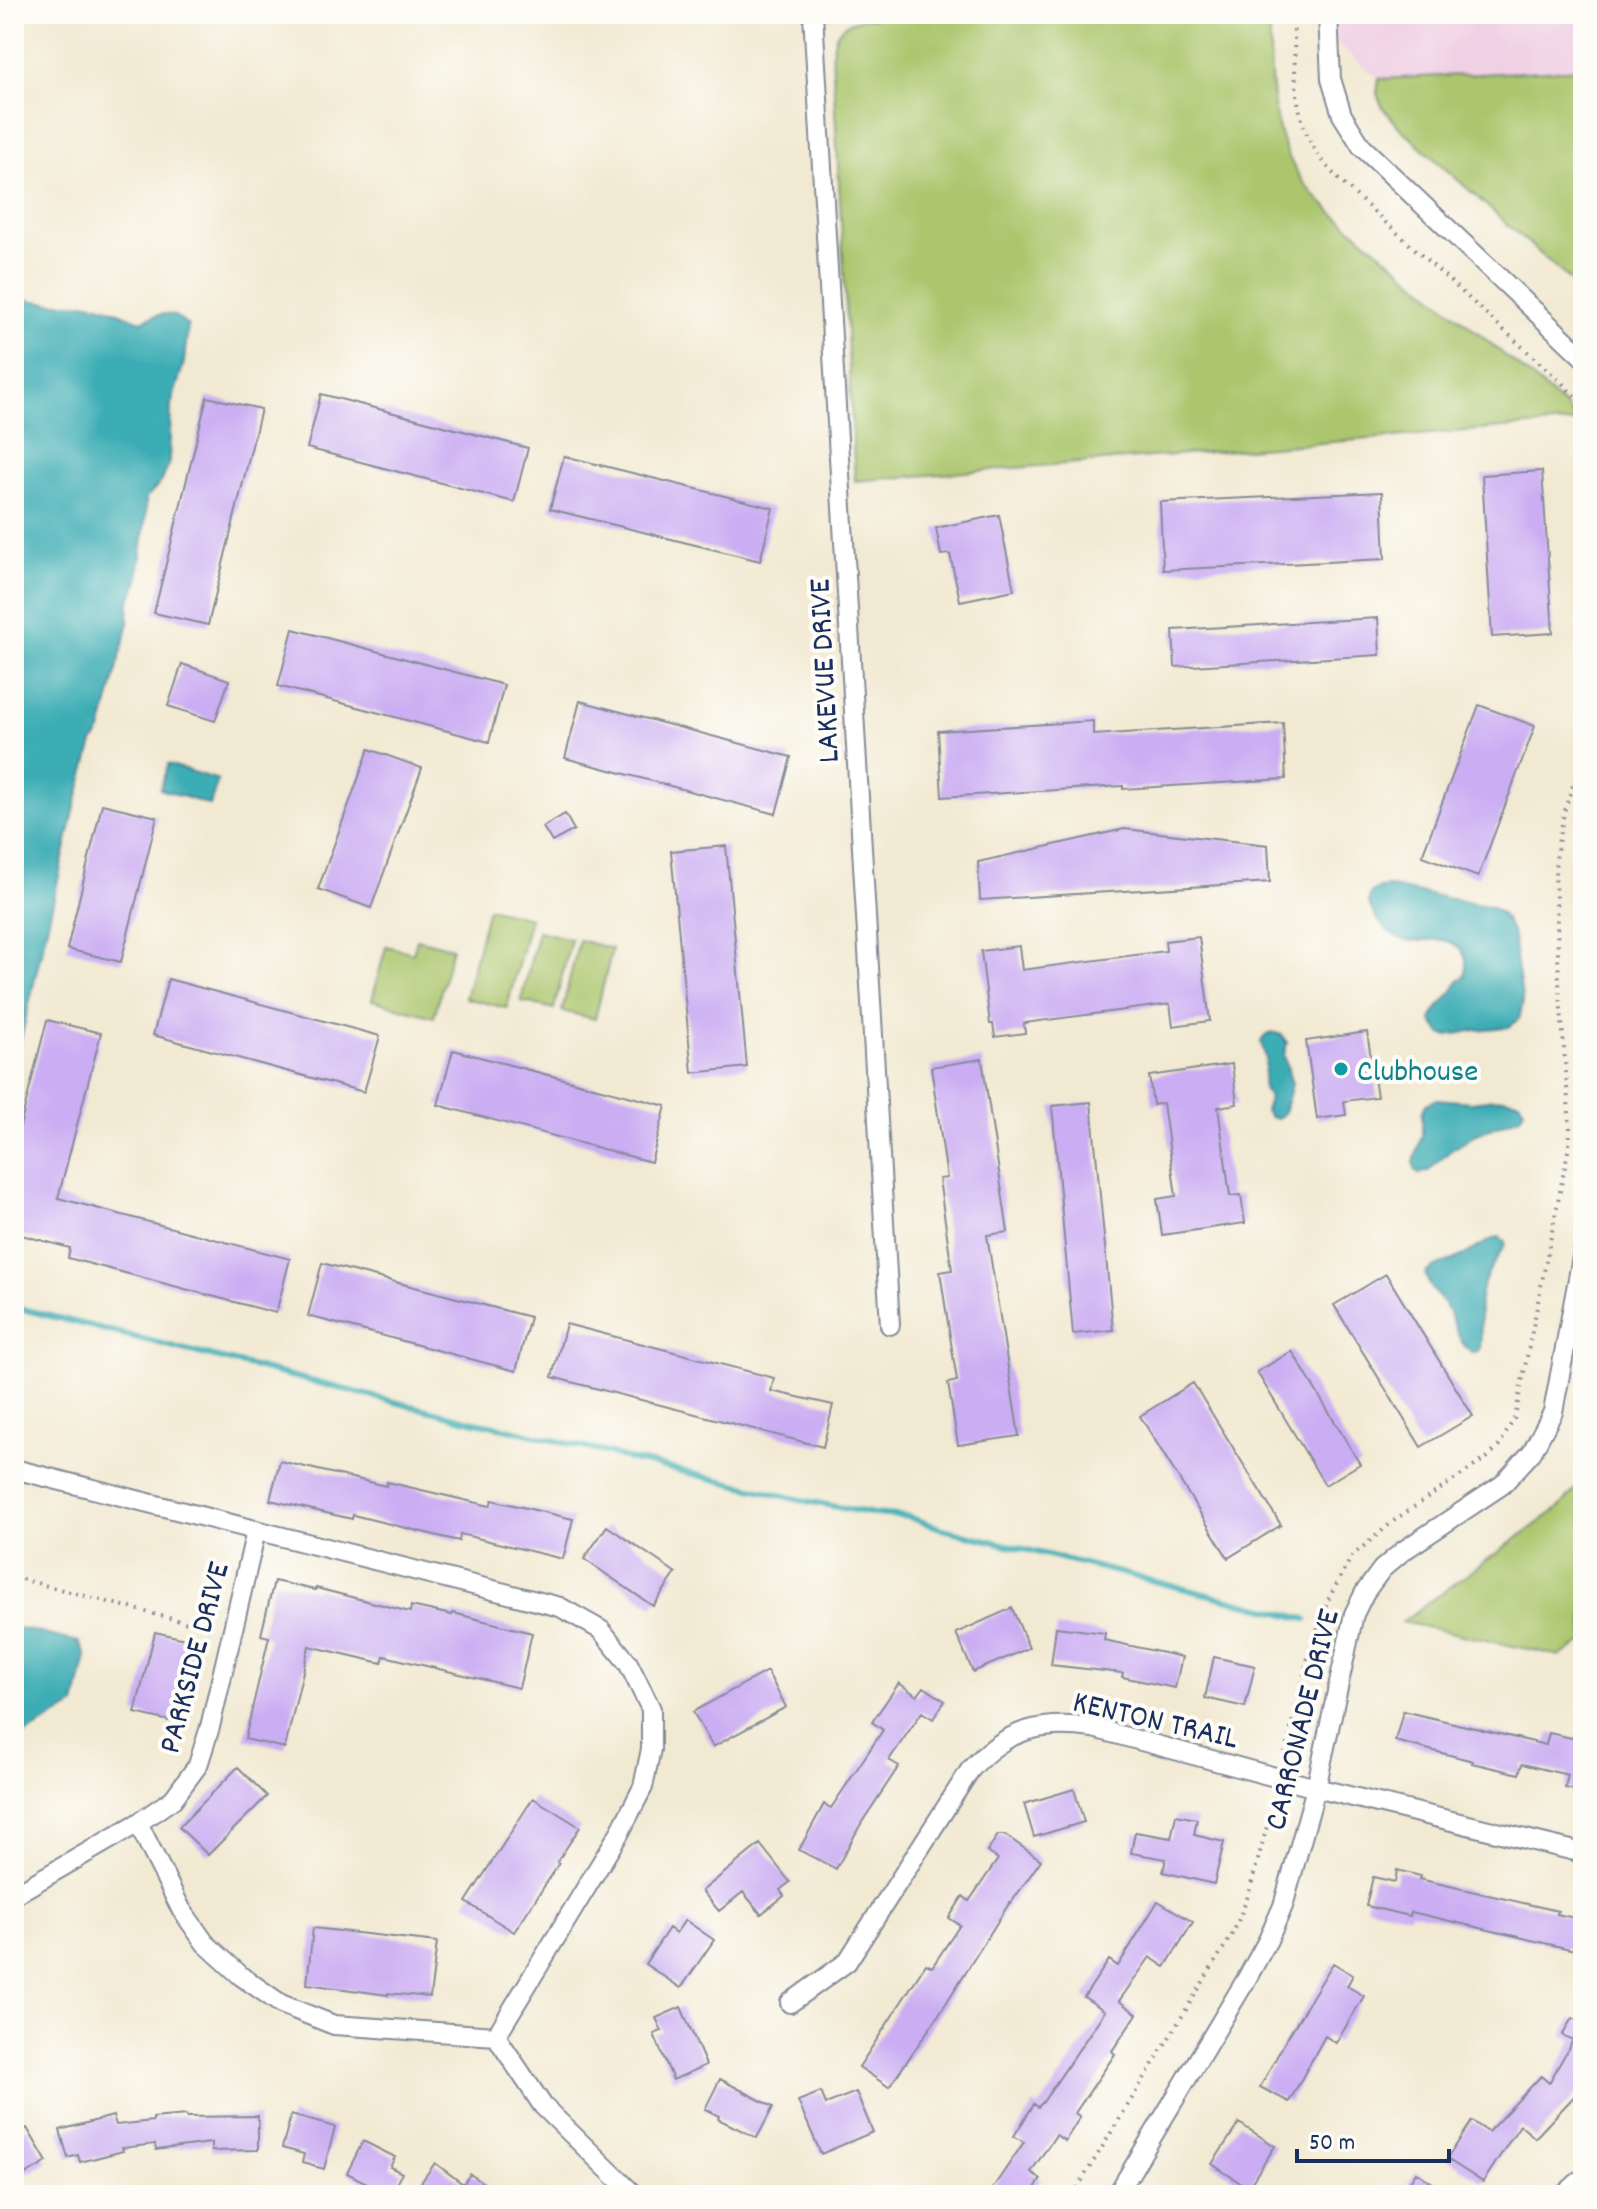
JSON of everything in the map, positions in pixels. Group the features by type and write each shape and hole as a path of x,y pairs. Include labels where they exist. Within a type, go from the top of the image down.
{"street":[{"name":"LAKEVUE DRIVE","path":"813,14 890,1325"},
{"path":"1328,14 1331,79 1342,115 1362,147 1583,357"},
{"name":"CARRONADE DRIVE","path":"1117,2195 1268,1940 1283,1906 1316,1788 1354,1614 1382,1569 1403,1551 1502,1485 1532,1452 1553,1412 1583,1252"},
{"path":"14,1469 560,1607 601,1630 628,1663 651,1709 651,1749 643,1787 620,1832 496,2036"},
{"name":"PARKSIDE DRIVE","path":"14,1895 138,1823 173,1799 198,1765 210,1727 256,1531"},
{"name":"KENTON TRAIL","path":"790,2003 847,1962 981,1757 1028,1730 1056,1724 1093,1728 1316,1788 1583,1853"},
{"path":"138,1823 181,1909 205,1943 241,1976 281,2004 334,2025 496,2036"},
{"path":"496,2036 543,2106 634,2195"},
{"path":"1564,2195 1583,2178"}],"path":[{"path":"1293,14 1302,118 1322,160 1339,180 1550,372 1583,406"},
{"path":"1283,1764 1310,1649 1328,1600 1352,1556 1396,1519 1488,1457 1499,1446 1515,1417 1569,1146 1555,869 1565,809 1583,755"},
{"path":"14,1577 232,1635"},
{"path":"1073,2195 1234,1931 1248,1896 1276,1793"}],"shaded area":[{"path":"1302,14 1583,14 1583,69 1379,79"}],"green space":[{"path":"929,14 1270,14 1271,80 1277,123 1292,164 1304,183 1334,214 1565,406 1577,422 855,481 832,53 839,31 852,22"},
{"path":"1583,69 1583,292 1401,129 1383,108 1377,94 1379,79"},
{"path":"488,908 530,918 507,1008 465,998"},
{"path":"538,931 571,939 554,1009 521,1001"},
{"path":"417,939 452,948 434,1017 372,1000 386,946 413,953"},
{"path":"579,940 612,949 595,1019 562,1011"},
{"path":"1583,1480 1583,1642 1560,1656 1402,1622 1560,1507"}],"water":[{"path":"14,298 49,303 90,303 141,321 172,315 188,326 184,362 171,406 169,463 162,481 146,498 138,580 129,602 128,626 101,731 93,743 76,803 14,1069"},
{"path":"168,764 218,780 210,805 160,789"},
{"path":"1391,887 1491,907 1502,914 1512,932 1523,1003 1519,1019 1509,1027 1447,1036 1441,1034 1431,1020 1459,980 1464,978 1466,960 1459,948 1448,941 1403,940 1388,931 1370,907 1369,899 1378,888"},
{"path":"1272,1032 1282,1035 1287,1043 1284,1055 1292,1084 1284,1113 1277,1119 1265,1111 1269,1098 1263,1086 1266,1059 1261,1042"},
{"path":"1502,1098 1519,1101 1524,1109 1520,1117 1477,1134 1450,1151 1428,1171 1419,1174 1414,1162 1426,1104 1437,1099 1471,1102"},
{"path":"1499,1237 1505,1245 1483,1284 1480,1345 1479,1351 1472,1353 1463,1344 1446,1307 1425,1273"},
{"path":"14,1627 79,1642 86,1656 75,1705 14,1741"}],"building":[{"path":"321,394 528,448 514,502 307,448"},
{"path":"207,397 261,409 208,625 154,613"},
{"path":"564,456 773,508 760,561 550,509"},
{"path":"1542,471 1553,633 1492,637 1482,475"},
{"path":"1382,492 1385,559 1163,570 1160,502"},
{"path":"999,515 1014,590 960,601 950,554 941,555 936,528"},
{"path":"1378,618 1380,655 1175,667 1173,630"},
{"path":"293,629 504,685 489,742 278,686"},
{"path":"182,664 229,680 215,721 168,706"},
{"path":"580,701 791,757 776,814 565,758"},
{"path":"1479,705 1535,726 1478,877 1422,856"},
{"path":"1093,721 1093,735 1283,723 1286,779 942,797 938,731"},
{"path":"369,749 422,768 371,908 318,889"},
{"path":"102,804 157,817 121,962 67,949"},
{"path":"565,814 574,830 552,842 543,827"},
{"path":"1124,829 1268,845 1270,882 980,900 978,862"},
{"path":"726,846 747,1067 692,1073 671,851"},
{"path":"1199,937 1210,1021 1173,1026 1170,1004 1024,1023 1025,1033 995,1037 993,1024 990,1024 981,951 1019,946 1022,970 1166,951 1165,941"},
{"path":"168,979 380,1036 364,1092 153,1035"},
{"path":"47,1020 101,1033 58,1198 290,1259 276,1313 68,1258 70,1248 14,1233 14,1150"},
{"name":"Clubhouse","path":"1367,1032 1377,1097 1344,1101 1346,1115 1317,1119 1306,1041"},
{"path":"453,1050 666,1106 651,1162 438,1105"},
{"path":"982,1059 1008,1232 987,1235 1019,1436 958,1445 948,1383 957,1381 940,1272 952,1270 939,1179 947,1178 931,1067"},
{"path":"1232,1064 1237,1104 1218,1107 1230,1196 1241,1195 1245,1223 1162,1235 1157,1199 1176,1196 1163,1103 1153,1105 1149,1076"},
{"path":"1091,1102 1113,1330 1073,1334 1052,1106"},
{"path":"322,1263 530,1317 516,1371 308,1316"},
{"path":"1386,1274 1473,1416 1421,1447 1334,1305"},
{"path":"566,1324 774,1378 771,1391 833,1405 823,1447 552,1377"},
{"path":"1292,1351 1360,1464 1325,1485 1257,1372"},
{"path":"1193,1383 1281,1525 1228,1558 1140,1416"},
{"path":"280,1461 386,1486 387,1482 490,1506 492,1500 573,1519 563,1559 460,1534 459,1541 353,1515 352,1519 270,1500"},
{"path":"607,1526 676,1573 653,1606 584,1559"},
{"path":"274,1581 316,1588 410,1612 411,1606 453,1613 532,1633 519,1688 384,1656 382,1663 309,1646 285,1748 245,1739 269,1637 261,1635"},
{"path":"1012,1608 1029,1648 973,1672 956,1633"},
{"path":"1056,1627 1105,1633 1104,1640 1182,1657 1175,1688 1122,1677 1123,1673 1051,1665"},
{"path":"155,1632 194,1641 174,1722 135,1713"},
{"path":"1214,1657 1255,1666 1245,1707 1205,1698"},
{"path":"767,1671 786,1707 713,1747 693,1712"},
{"path":"899,1683 917,1696 924,1687 945,1701 933,1719 922,1712 889,1760 899,1766 836,1869 799,1850 824,1804 831,1808 883,1730 872,1722"},
{"path":"1403,1711 1546,1745 1549,1733 1576,1739 1576,1736 1583,1737 1583,1792 1565,1788 1568,1775 1522,1764 1519,1774 1395,1741"},
{"path":"238,1767 267,1796 208,1855 179,1827"},
{"path":"1074,1789 1084,1822 1034,1837 1024,1804"},
{"path":"533,1798 580,1827 514,1932 466,1902"},
{"path":"1176,1815 1197,1819 1194,1835 1224,1842 1214,1884 1163,1872 1166,1859 1131,1853 1135,1832 1171,1838"},
{"path":"998,1835 1005,1835 1041,1860 889,2087 859,2067 926,1964 932,1967 960,1925 949,1918 963,1896 969,1901 998,1859 987,1852"},
{"path":"760,1844 790,1882 780,1890 784,1896 761,1914 743,1892 719,1911 702,1891"},
{"path":"1397,1870 1420,1876 1419,1879 1558,1911 1557,1914 1583,1920 1583,1952 1411,1912 1410,1916 1366,1906 1373,1877 1395,1882"},
{"path":"1158,1901 1193,1922 1165,1967 1150,1957 1119,2001 1137,2014 1112,2051 1115,2054 1075,2113 1080,2117 1065,2141 1056,2135 1031,2172 1041,2179 1030,2195 988,2195 1024,2142 1014,2136 1034,2104 1038,2107 1043,2102 1105,2011 1084,1997 1109,1960 1118,1966"},
{"path":"685,1920 714,1940 681,1988 645,1964 669,1928 676,1933"},
{"path":"313,1928 437,1942 430,1997 388,1995 307,1984"},
{"path":"1333,1963 1353,1975 1347,1986 1364,1996 1336,2043 1325,2036 1289,2102 1260,2087"},
{"path":"681,2007 706,2065 673,2080 654,2034 662,2031 656,2018"},
{"path":"1572,2018 1583,2022 1583,2087 1535,2138 1520,2125 1483,2182 1447,2159 1472,2121 1488,2132 1541,2076 1549,2083 1573,2040 1562,2035"},
{"path":"720,2079 773,2107 757,2138 718,2119 719,2116 705,2109"},
{"path":"821,2092 826,2104 856,2092 873,2132 821,2154 798,2101"},
{"path":"186,2115 258,2116 258,2150 211,2151 211,2143 156,2150 155,2144 122,2148 123,2151 80,2162 78,2155 68,2158 60,2130 113,2116 116,2125"},
{"path":"291,2115 335,2127 324,2169 302,2163 304,2154 282,2148"},
{"path":"1239,2123 1275,2146 1248,2188 1212,2164"},
{"path":"27,2128 47,2162 14,2182 14,2135"},
{"path":"363,2141 395,2157 390,2167 402,2173 390,2195 347,2173"},
{"path":"435,2163 463,2184 470,2174 485,2184 478,2195 412,2195"},
{"path":"1416,2172 1451,2195 1401,2195"}],"waterway":[{"path":"14,1307 801,1500 874,1514 909,1517 943,1529 1306,1619"}],"place":[{"name":"Clubhouse","path":"1341,1069"}]}
